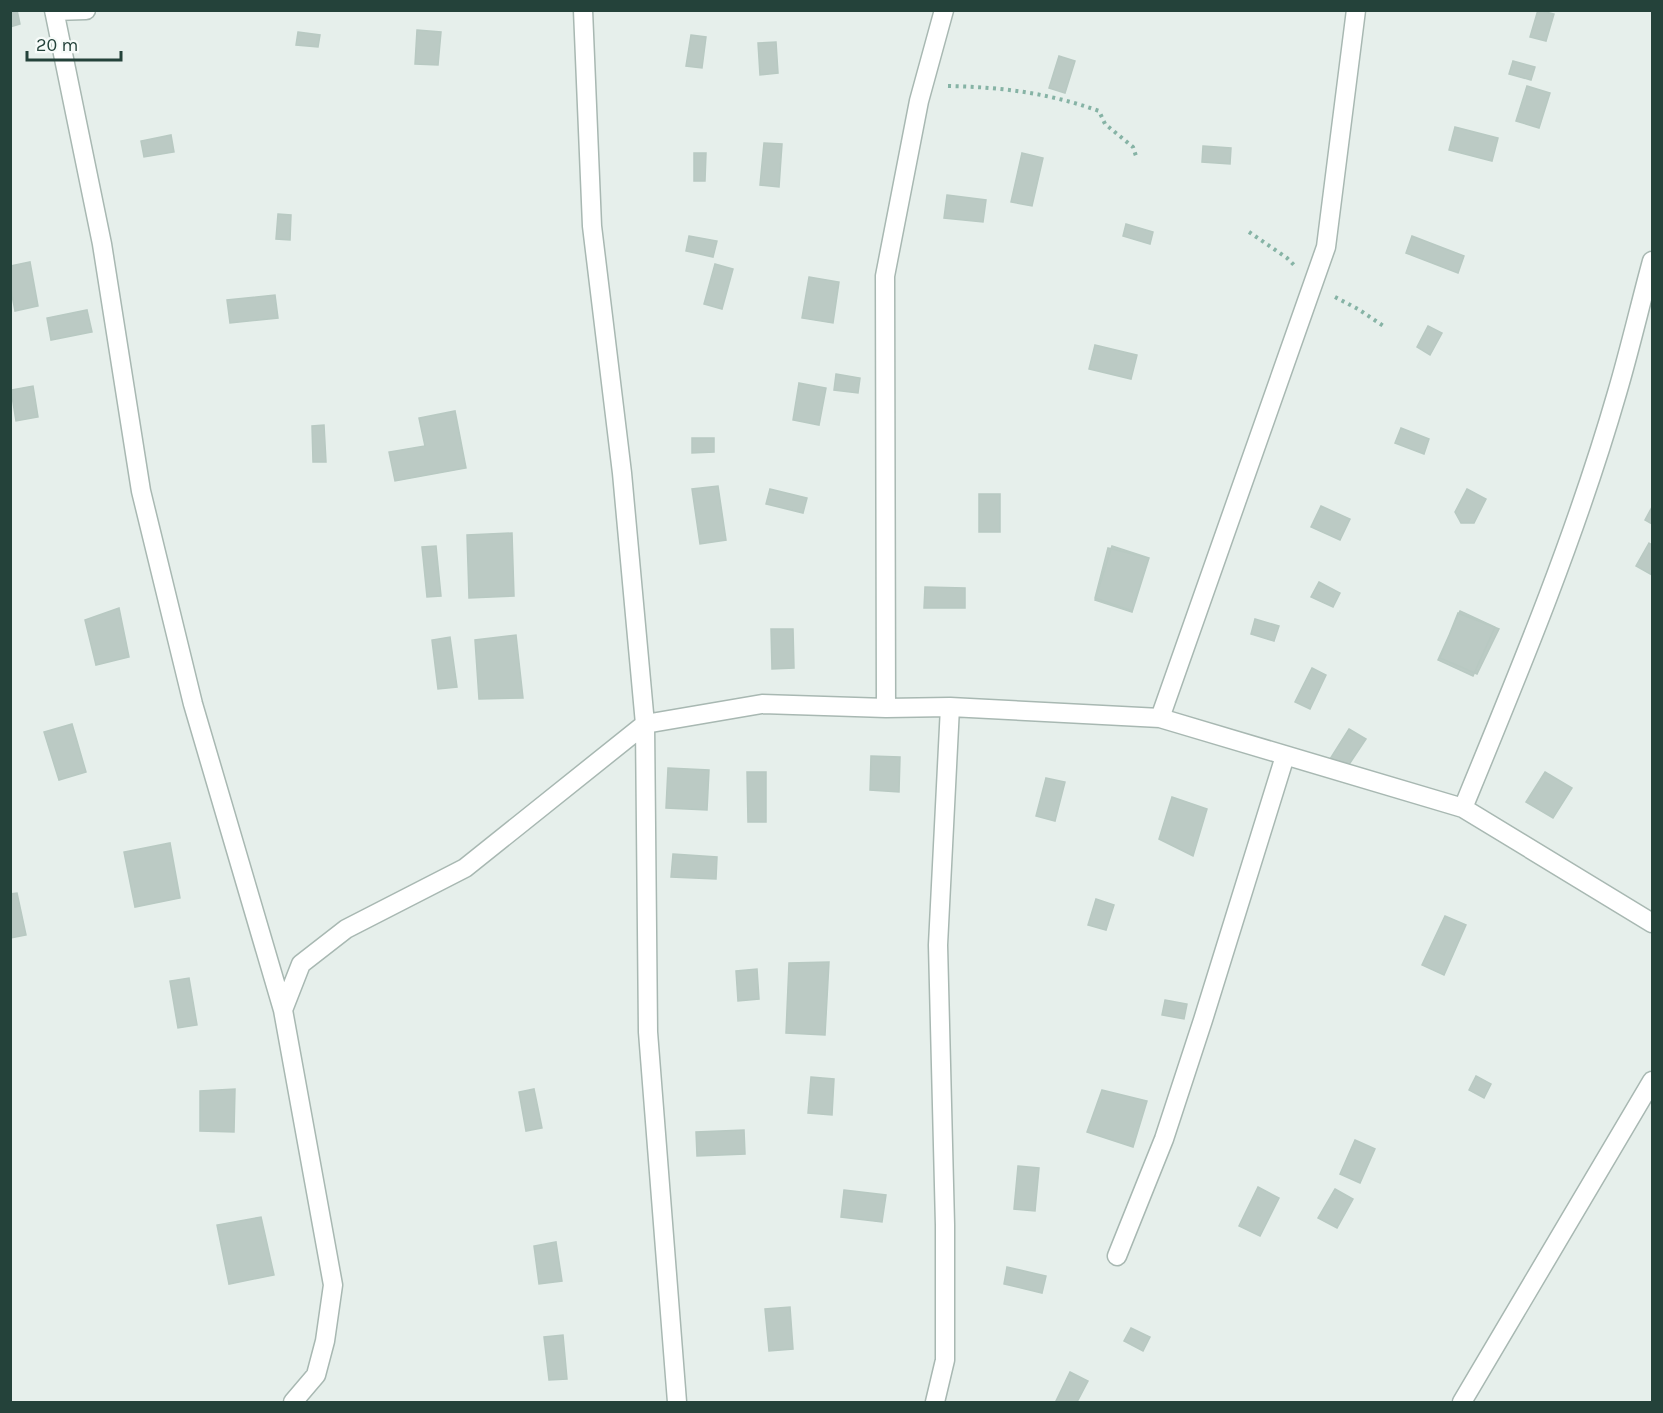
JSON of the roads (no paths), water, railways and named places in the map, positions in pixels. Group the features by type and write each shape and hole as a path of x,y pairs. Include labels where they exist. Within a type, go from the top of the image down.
{"street":[{"path":"87,10 54,11 102,244 141,491 193,704 283,1010 333,1285 325,1341 316,1375 293,1402"},
{"path":"583,10 592,226 622,474 645,724 648,1032 677,1402"},
{"path":"886,708 885,276 924,85 944,10"},
{"path":"1160,718 1326,247 1356,10"},
{"path":"1463,808 1523,663 1572,530 1617,393 1653,261"},
{"path":"283,1010 301,964 346,929 465,868 645,724 762,704 886,708 950,707 1160,718 1463,808 1653,923"},
{"path":"935,1402 945,1360 945,1225 938,945 950,707"},
{"path":"1117,1256 1164,1139 1285,756"},
{"path":"1462,1402 1653,1081"}]}
